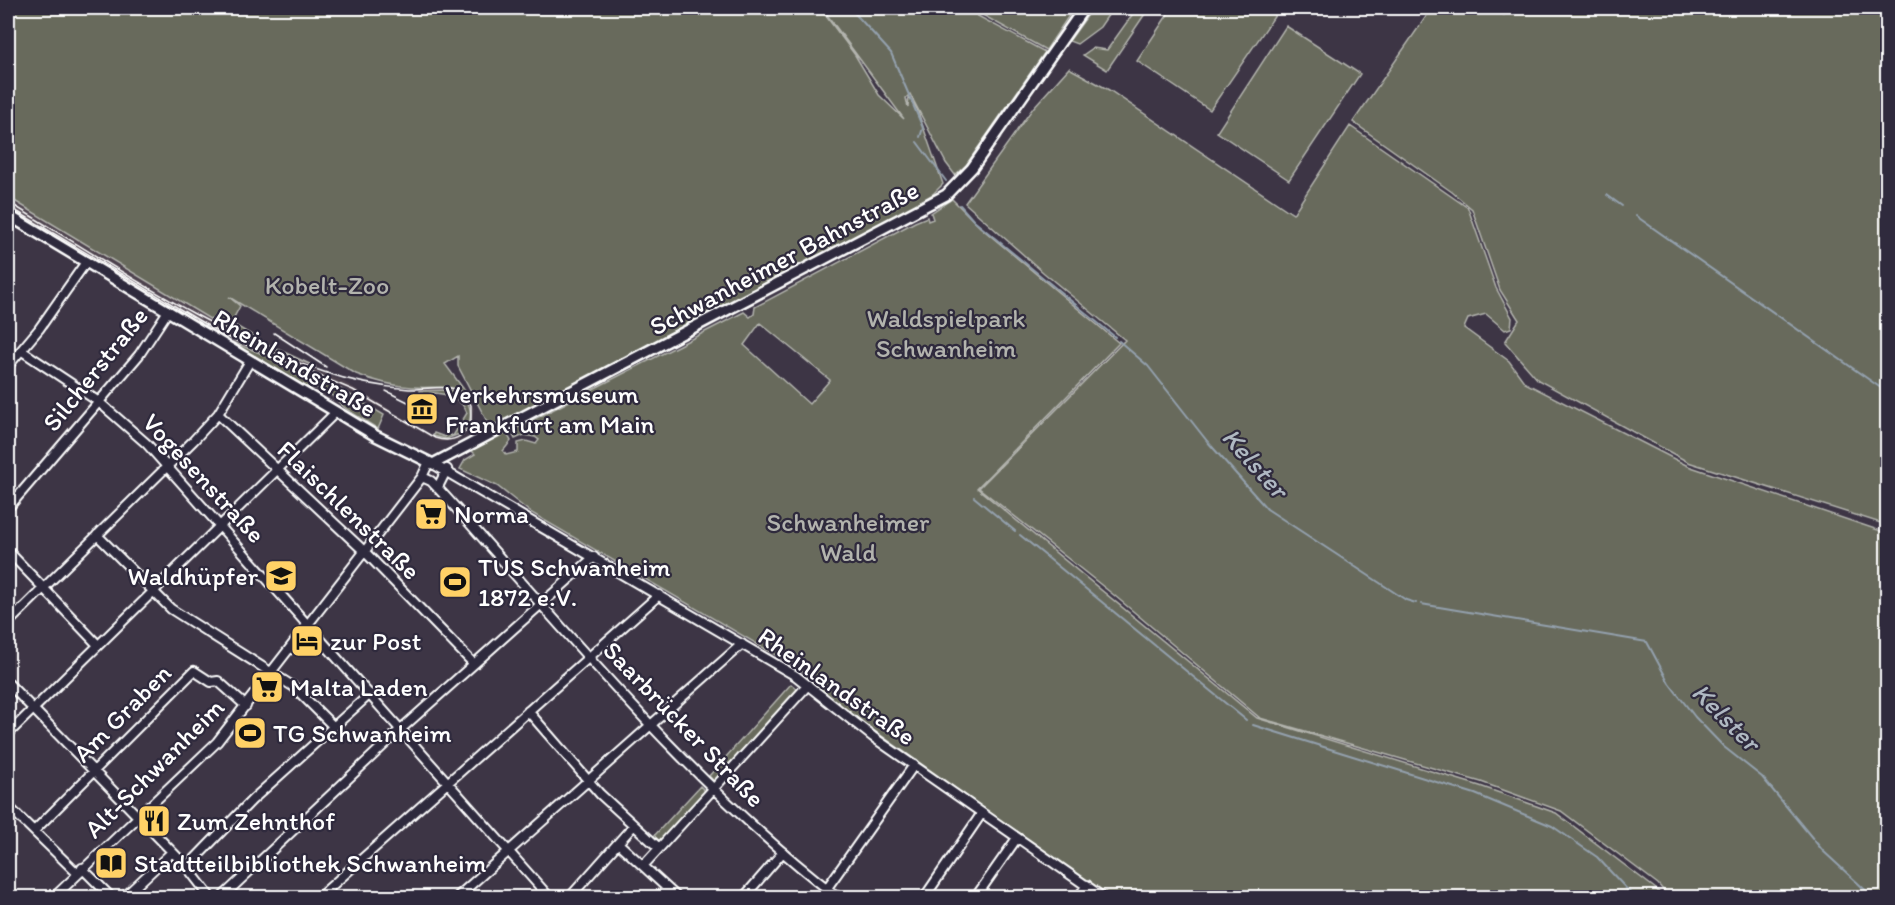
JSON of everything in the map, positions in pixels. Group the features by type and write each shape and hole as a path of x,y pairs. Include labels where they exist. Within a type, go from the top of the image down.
{"street":[{"name":"Schwanheimer Bahnstraße","path":"431,463 946,195 972,168 1084,8"},
{"name":"Rheinlandstraße","path":"8,215 376,436 447,469 808,685 841,713 1104,897"},
{"path":"8,366 22,351 86,262"},
{"name":"Silcherstraße","path":"8,508 139,355 168,311"},
{"name":"Vogesenstraße","path":"22,351 99,402 134,431 168,466 550,897"},
{"path":"8,623 218,414 250,361"},
{"path":"8,734 336,412"},
{"name":"Flaischlenstraße","path":"218,414 364,551 474,664"},
{"name":"Alt-Schwanheim","path":"53,897 217,742 431,463"},
{"path":"438,487 447,469"},
{"name":"Saarbrücker Straße","path":"422,477 438,487 651,727 713,790 783,852 839,897"},
{"path":"97,536 154,592 197,628 271,672 302,694 334,727"},
{"path":"8,551 98,645"},
{"path":"221,897 401,729 594,557"},
{"path":"318,897 659,595"},
{"path":"456,897 589,782 742,644"},
{"name":"Am Graben","path":"34,831 194,671 212,681 218,681 246,706"},
{"path":"8,684 92,773 187,867 211,897"},
{"path":"643,866 808,685"},
{"path":"187,867 252,800 370,694"},
{"path":"528,711 589,782 659,848"},
{"path":"827,888 914,765"},
{"path":"8,806 112,897"},
{"path":"924,897 982,813"},
{"path":"569,897 634,825"},
{"path":"975,897 1017,838"},
{"path":"618,843 678,897"},
{"path":"123,897 172,852"},
{"path":"743,897 783,852"},
{"path":"1078,897 1087,885"},
{"path":"658,897 667,888"}],"shaded area":[{"path":"8,197 228,330 316,367 315,371 339,379 391,410 387,412 346,389 233,341 8,209"},
{"path":"443,386 462,391 474,408 471,428 458,440 439,442 394,416 397,414 437,438 450,439 459,436 466,430 471,418 469,405 464,397 448,390 420,391 420,387"}],"green space":[{"name":"Kobelt-Zoo","path":"8,8 820,8 855,55 879,95 904,119 822,8 967,8 1045,52 966,165 955,175 946,163 910,94 906,98 908,107 909,97 917,109 943,184 933,194 898,215 491,429 458,366 458,356 445,364 468,395 447,388 383,383 356,374 229,297 240,306 231,323 267,344 316,367 228,330 8,197"},
{"path":"970,8 1074,8 1046,50"},
{"path":"1093,8 1113,8 1100,27 1077,44 1069,41"},
{"path":"1137,8 1149,8 1107,70 1083,55 1093,48 1107,50"},
{"path":"1172,8 1280,8 1210,110 1137,61"},
{"path":"1432,8 1492,8 1504,15 1509,8 1887,8 1887,525 1688,462 1538,380 1505,342 1519,320 1500,290 1472,209 1452,192 1353,122"},
{"path":"1286,26 1360,74 1289,180 1217,132"},
{"path":"1069,68 1109,90 1293,214 1350,126 1468,208 1496,288 1512,318 1511,328 1505,330 1486,314 1468,319 1464,328 1509,361 1525,383 1688,466 1887,533 1887,897 1669,897 1658,884 1561,811 1481,782 1260,718 1115,596 979,488 1125,340 965,203 1033,108"},
{"name":"Schwanheimer Wald","path":"952,199 980,227 1119,343 977,488 1257,718 1480,786 1556,813 1656,889 1663,897 1109,897 834,702 800,669 530,512 497,486 460,469 465,460 475,454 470,449 501,433 507,434 511,441 503,451 506,455 518,452 518,443 526,441 536,444 539,440 535,437 524,435 515,439 511,431 744,312 750,317 754,314 755,307 915,222 927,217 928,221 933,219 931,213","holes":["760,323 830,380 809,404 744,345"]},
{"path":"232,342 306,371 305,374 342,390 384,415 378,429 346,409 322,388 308,388"},
{"path":"420,391 456,392 466,401 470,420 462,433 446,439 433,436 434,433 445,437 448,434 453,436 467,413 461,403 452,397 430,393 426,398 420,394"},
{"path":"791,684 797,689 714,781 709,776"},
{"path":"700,786 705,791 660,841 654,836"}],"waterway":[{"name":"Kelster","path":"850,8 891,53 923,128 920,137"},
{"name":"Kelster","path":"917,142 946,181"},
{"path":"1607,195 1622,206"},
{"name":"Kelster","path":"960,205 974,221 1115,337"},
{"path":"1636,216 1888,393"},
{"name":"Kelster","path":"1119,341 1148,366 1207,441 1267,509 1406,600 1416,603"},
{"path":"974,497 1015,531"},
{"path":"1020,535 1246,720"},
{"name":"Kelster","path":"1421,604 1647,642 1669,683 1695,717 1724,747 1762,777 1823,851 1874,898"},
{"path":"1253,725 1475,794 1552,826 1597,857 1635,898"}],"tram line":[{"path":"8,202 201,318 282,356 334,375 366,383 409,389 444,387 455,389 464,395 471,405 471,424 464,433 456,438 446,440 435,438 353,390 225,336 8,206"},
{"path":"274,333 326,367"},
{"path":"386,391 414,405"}],"place":[{"name":"Verkehrsmuseum Frankfurt am Main","path":"422,409"},
{"name":"Norma","path":"431,514"},
{"name":"Waldhüpfer","path":"281,576"},
{"name":"TUS Schwanheim 1872 e.V.","path":"455,582"},
{"name":"zur Post","path":"307,641"},
{"name":"Malta Laden","path":"267,687"},
{"name":"TG Schwanheim","path":"250,733"},
{"name":"Zum Zehnthof","path":"154,821"},
{"name":"Stadtteilbibliothek Schwanheim","path":"111,863"}],"park label":[{"name":"Waldspielpark Schwanheim","path":"946,333"}]}
